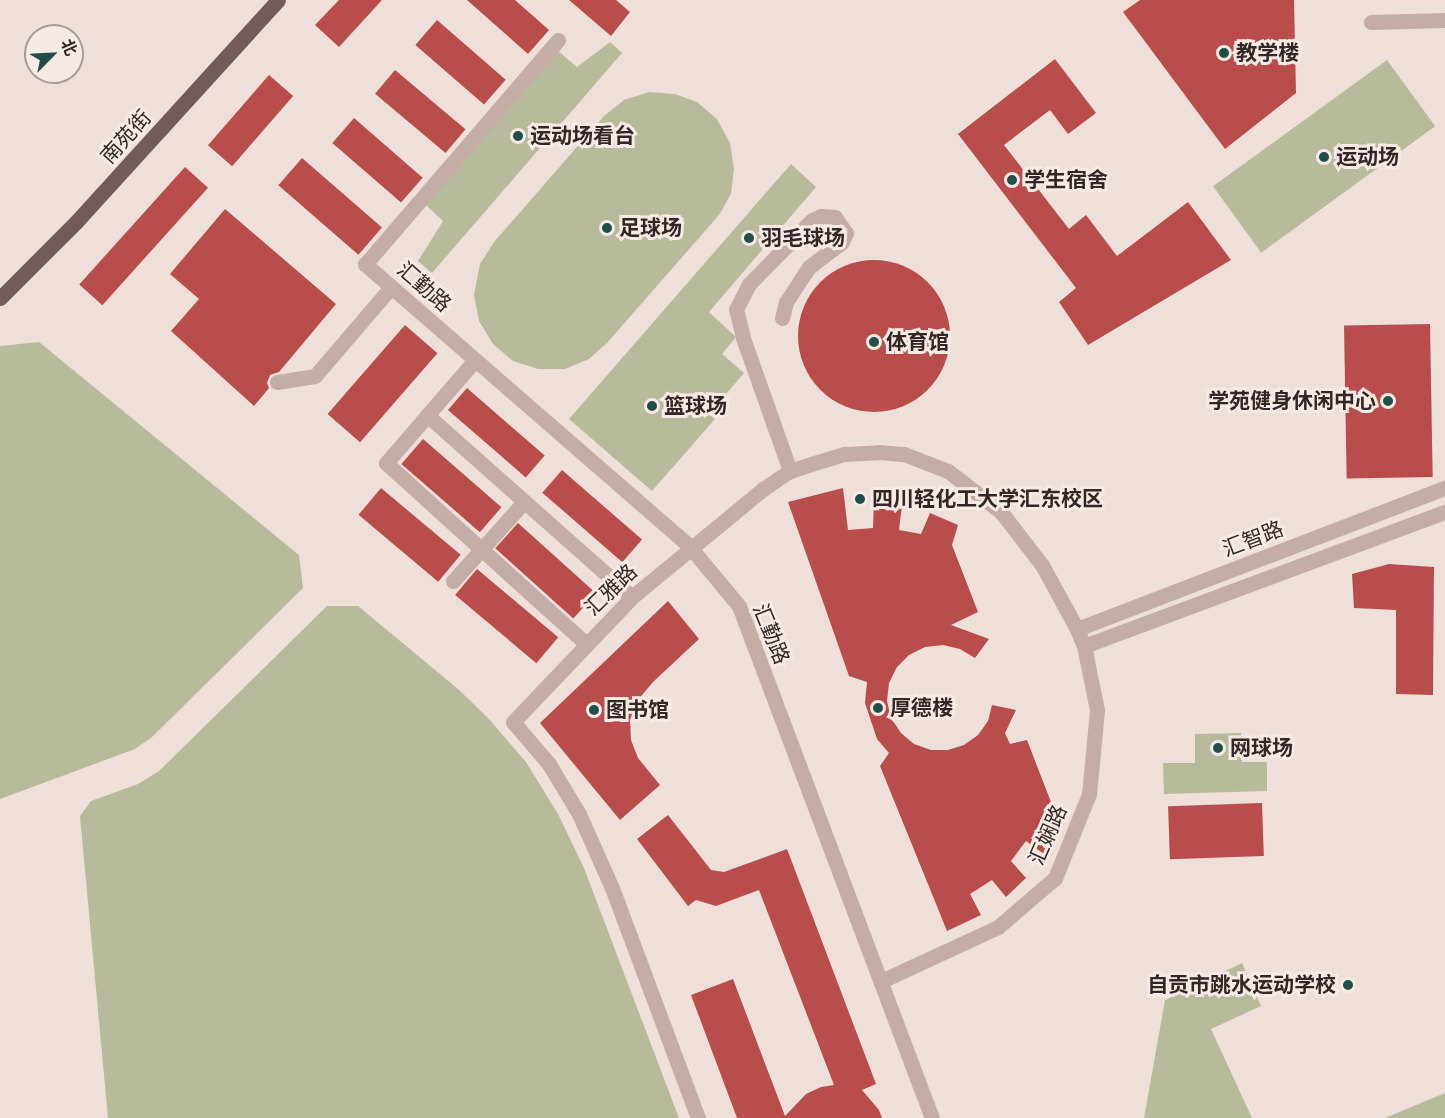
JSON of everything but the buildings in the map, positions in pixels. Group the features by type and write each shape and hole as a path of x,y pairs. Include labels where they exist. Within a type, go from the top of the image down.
{"main road":[{"name":"南苑街","path":"0,298 76,222 279,0"}],"street":[{"path":"1371,22 1445,20"},
{"name":"汇勤路","path":"558,40 365,264 690,547 739,606 932,1118"},
{"path":"782,318 786,302 809,267 842,242 846,234 835,217 821,216 812,220 749,284 736,309 742,338 790,471"},
{"path":"277,382 315,376 391,287"},
{"path":"475,360 386,463 586,644"},
{"path":"427,416 632,597"},
{"name":"汇雅路","path":"698,1118 612,888 579,814 549,764 513,722 632,597 690,547 763,489 790,471 844,454 879,452 904,454 948,471 1001,512 1042,565 1084,646"},
{"name":"汇智路","path":"1077,629 1445,488"},
{"path":"453,581 524,501"},
{"name":"汇智路","path":"1084,646 1445,512"},
{"name":"汇娴路","path":"881,981 998,927 1054,878 1089,794 1097,710 1084,646"}],"green space":[{"name":"运动场看台","path":"610,42 622,53 432,273 418,261 443,221 425,204 558,51 577,67"},
{"name":"运动场","path":"1387,60 1435,126 1261,253 1213,186"},
{"name":"足球场","path":"649,92 675,94 697,102 717,119 730,143 734,169 731,194 719,215 607,343 589,359 565,369 538,369 513,361 493,344 479,321 474,295 480,264 494,242 604,116 624,100"},
{"path":"791,164 816,187 709,312 736,337 722,354 744,373 709,414 715,419 652,491 569,419"},
{"path":"39,342 299,555 303,588 152,737 135,749 0,799 0,346"},
{"path":"327,606 358,606 458,689 488,718 526,762 558,814 584,868 679,1118 108,1118 80,816 91,801 138,784 159,771"},
{"path":"1241,733 1242,762 1267,762 1267,791 1164,794 1163,763 1195,763 1195,734"},
{"path":"1242,963 1261,1006 1211,1029 1252,1118 1144,1118 1165,1000"},
{"path":"1445,1093 1445,1118 1385,1118"}],"place":[{"name":"教学楼","path":"1224,53"},
{"name":"运动场看台","path":"518,136"},
{"name":"运动场","path":"1324,157"},
{"name":"学生宿舍","path":"1012,180"},
{"name":"足球场","path":"607,228"},
{"name":"羽毛球场","path":"749,238"},
{"name":"体育馆","path":"874,342"},
{"name":"学苑健身休闲中心","path":"1388,401"},
{"name":"篮球场","path":"652,406"},
{"name":"四川轻化工大学汇东校区","path":"860,499"},
{"name":"厚德楼","path":"878,708"},
{"name":"图书馆","path":"594,710"},
{"name":"网球场","path":"1218,748"},
{"name":"自贡市跳水运动学校","path":"1348,985"}]}
